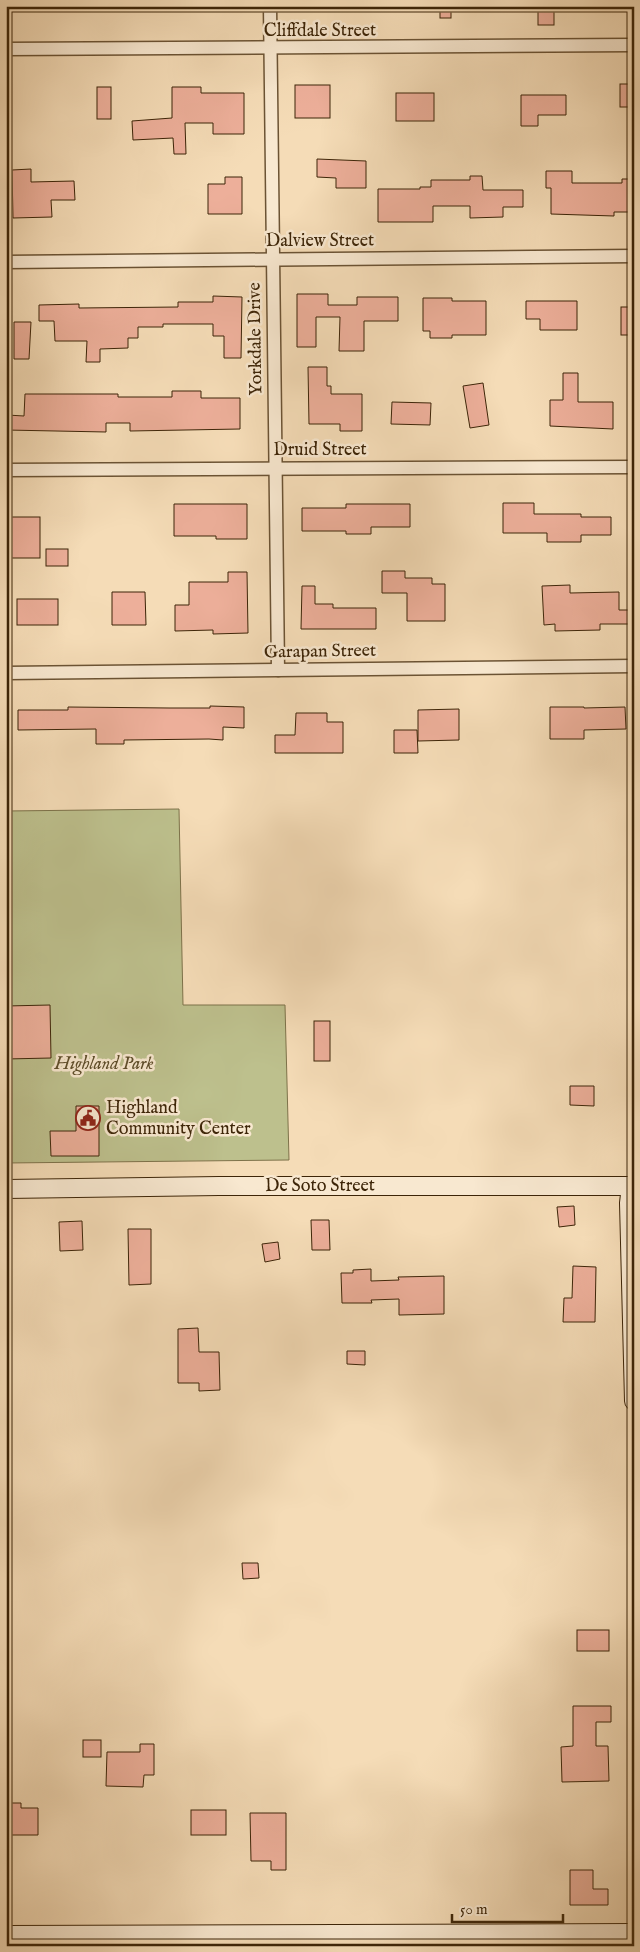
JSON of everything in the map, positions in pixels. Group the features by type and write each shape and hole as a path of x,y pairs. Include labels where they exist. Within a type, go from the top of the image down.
{"street":[{"name":"Yorkdale Drive","path":"270,6 278,670"},
{"name":"Cliffdale Street","path":"6,49 270,49 634,45"},
{"name":"Dalview Street","path":"6,262 634,256"},
{"name":"Druid Street","path":"6,470 634,467"},
{"name":"Garapan Street","path":"6,674 634,666"},
{"name":"De Soto Street","path":"6,1189 218,1186 632,1186"},
{"path":"632,1186 629,1203 634,1401"},
{"path":"6,1935 634,1933"}],"green space":[{"name":"Highland Park","path":"179,809 183,1005 285,1005 289,1160 6,1163 6,811"}],"building":[{"path":"440,6 451,6 451,18 440,18"},
{"path":"538,6 554,6 554,25 538,25"},
{"path":"620,84 634,84 634,107 620,107"},
{"path":"295,85 330,85 330,118 295,118"},
{"path":"97,87 111,87 111,119 97,119"},
{"path":"172,87 201,87 201,93 244,93 244,134 213,134 213,123 185,123 186,154 174,154 173,138 133,140 132,121 172,118"},
{"path":"396,93 434,93 434,121 396,121"},
{"path":"521,95 566,95 566,115 538,115 538,126 521,126"},
{"path":"317,159 366,161 366,188 336,188 336,178 317,177"},
{"path":"31,169 31,182 74,181 75,200 51,200 52,217 13,218 12,170"},
{"path":"546,171 572,171 572,183 622,183 622,179 634,179 634,212 614,212 614,216 551,214 551,188 546,188"},
{"path":"470,176 482,176 483,190 523,190 523,207 503,207 503,217 470,218 470,206 433,206 433,222 378,222 378,189 420,189 420,187 431,187 431,180 470,180"},
{"path":"225,177 242,177 242,214 208,214 208,184 225,184"},
{"path":"297,294 328,294 328,305 357,305 357,297 398,297 398,321 364,321 364,351 339,351 340,317 316,317 316,347 297,347"},
{"path":"213,296 242,297 241,358 224,358 224,336 213,336 213,324 163,324 163,327 138,327 138,338 128,338 128,348 100,349 100,362 86,362 87,341 55,341 54,321 39,321 39,305 79,304 79,308 178,307 178,302 213,302"},
{"path":"423,298 452,298 452,301 486,301 486,335 452,335 452,338 430,338 430,331 423,331"},
{"path":"526,301 577,301 577,330 540,330 540,319 526,319"},
{"path":"621,307 634,307 634,335 621,335"},
{"path":"14,322 31,322 29,359 14,359"},
{"path":"308,367 327,367 327,386 331,386 331,394 362,394 362,431 340,431 340,424 309,424"},
{"path":"563,373 578,373 578,402 613,402 613,429 550,426 550,400 563,400"},
{"path":"483,383 489,425 470,428 463,386"},
{"path":"172,391 201,391 201,398 240,398 240,429 130,431 130,423 106,423 106,432 6,430 7,415 24,416 25,394 118,394 118,397 172,397"},
{"path":"392,402 431,403 430,425 391,424"},
{"path":"503,503 534,503 534,514 581,514 581,517 611,517 611,535 581,535 581,542 547,542 547,533 503,533"},
{"path":"174,504 247,504 247,539 216,539 216,536 174,536"},
{"path":"346,504 410,504 410,527 371,527 371,534 346,534 346,531 302,531 302,508 346,508"},
{"path":"11,517 40,517 40,558 11,558"},
{"path":"46,549 68,549 68,566 46,566"},
{"path":"382,571 405,571 405,578 432,578 432,584 445,584 445,621 407,621 407,593 382,593"},
{"path":"228,572 247,572 248,633 213,634 213,630 175,631 175,605 189,605 189,582 228,582"},
{"path":"570,585 570,593 619,592 619,610 634,610 634,624 600,624 600,630 555,631 555,624 544,625 542,586"},
{"path":"302,586 315,586 315,604 333,604 333,608 376,608 376,629 301,629"},
{"path":"112,592 145,592 146,625 112,625"},
{"path":"17,599 58,599 58,625 17,625"},
{"path":"210,706 244,707 244,728 223,727 223,740 124,740 124,744 96,744 96,729 18,730 18,710 68,710 68,707 210,708"},
{"path":"550,707 625,707 626,729 584,730 584,739 550,739"},
{"path":"459,709 459,740 418,741 418,710"},
{"path":"296,713 327,713 327,722 343,722 343,753 275,753 275,735 295,735"},
{"path":"394,730 417,730 418,753 394,753"},
{"path":"50,1005 51,1058 6,1059 6,1006"},
{"path":"314,1021 330,1021 330,1061 314,1061"},
{"path":"570,1086 594,1086 594,1106 570,1105"},
{"name":"Highland Community Center","path":"76,1106 99,1106 99,1156 51,1156 50,1131 76,1131"},
{"path":"574,1206 575,1225 559,1227 557,1207"},
{"path":"311,1220 329,1220 330,1250 312,1250"},
{"path":"82,1221 83,1250 60,1251 59,1222"},
{"path":"128,1229 151,1229 151,1284 129,1285"},
{"path":"278,1242 280,1259 265,1262 262,1244"},
{"path":"573,1266 596,1267 595,1322 563,1322 564,1298 572,1298"},
{"path":"371,1269 371,1281 399,1280 398,1277 444,1276 444,1314 399,1315 399,1299 371,1300 372,1303 342,1303 341,1273 353,1273 353,1270"},
{"path":"198,1328 199,1352 219,1352 220,1390 199,1391 199,1383 178,1383 178,1329"},
{"path":"347,1351 365,1351 365,1365 347,1364"},
{"path":"242,1563 258,1563 259,1578 243,1579"},
{"path":"577,1630 609,1630 609,1651 577,1651"},
{"path":"573,1706 611,1706 611,1722 596,1722 596,1746 608,1746 609,1781 562,1782 561,1747 573,1746"},
{"path":"83,1740 101,1740 101,1757 83,1757"},
{"path":"140,1744 154,1744 154,1775 144,1775 143,1787 106,1786 107,1752 140,1752"},
{"path":"6,1803 21,1803 21,1808 38,1808 38,1835 6,1835"},
{"path":"191,1810 226,1810 226,1835 191,1835"},
{"path":"250,1813 286,1813 286,1870 271,1870 271,1861 251,1861"},
{"path":"570,1870 593,1870 593,1889 608,1889 608,1905 570,1905"}],"place":[{"name":"Highland Community Center","path":"88,1118"}]}
